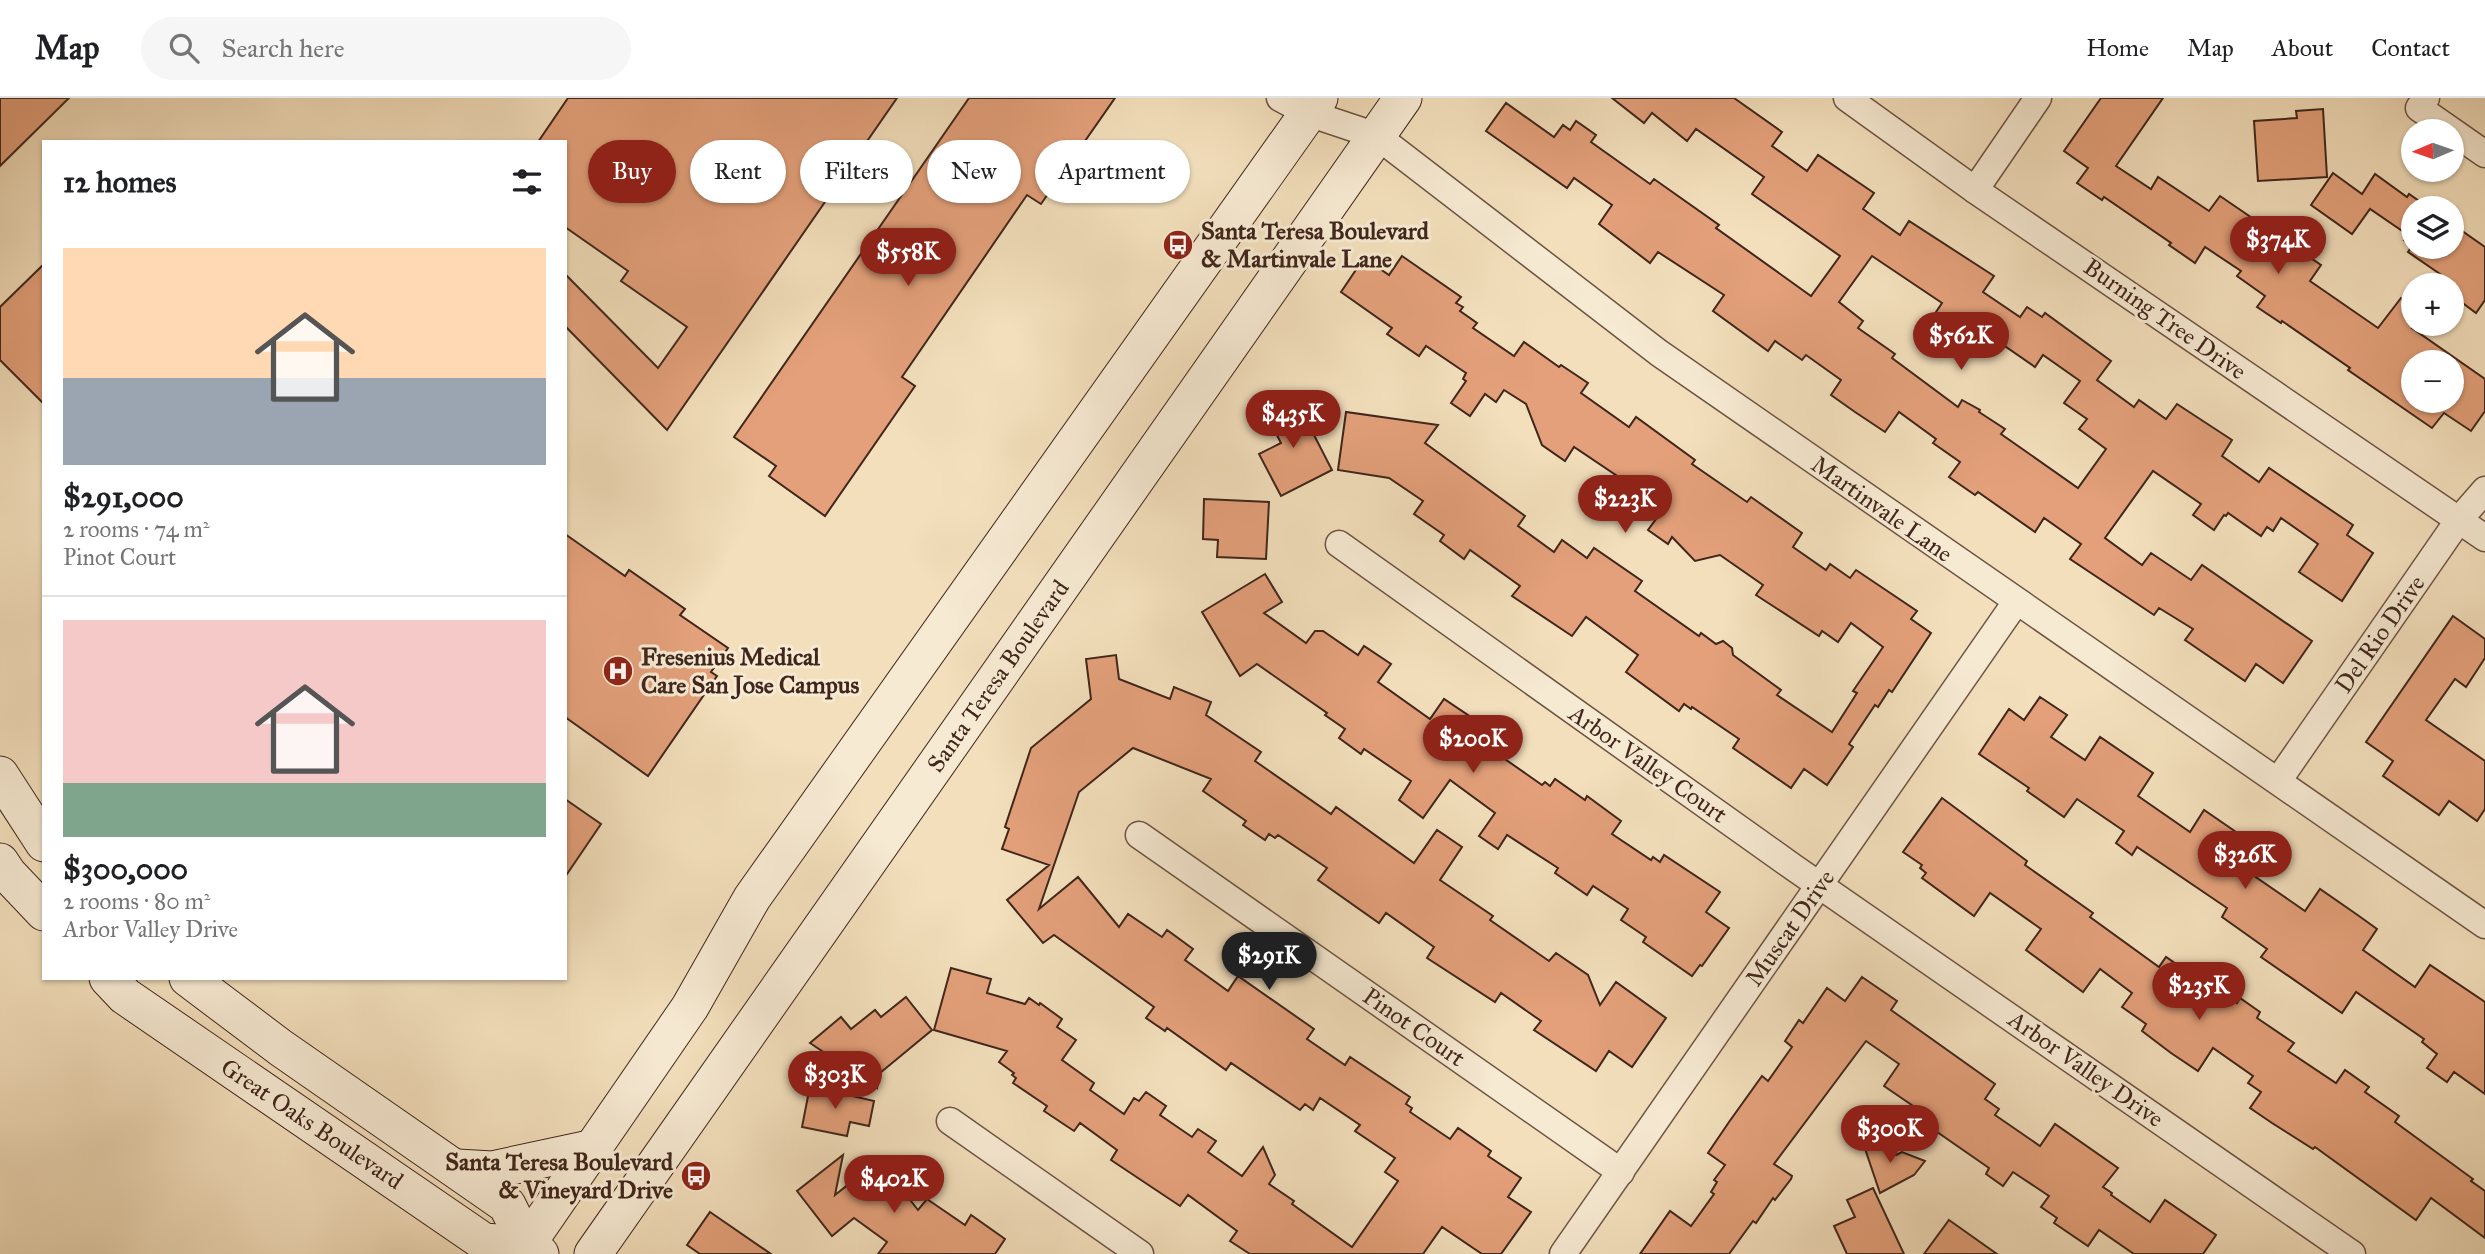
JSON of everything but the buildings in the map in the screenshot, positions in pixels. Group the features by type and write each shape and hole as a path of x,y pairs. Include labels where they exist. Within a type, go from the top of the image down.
{"main road":[{"name":"Santa Teresa Boulevard","path":"593,1254 1403,98"},
{"path":"529,1251 594,1148 690,1007 752,898 1302,103"},
{"path":"0,775 42,840"},
{"path":"0,862 42,910"},
{"name":"Great Oaks Boulevard","path":"110,980 125,996 484,1241 529,1251"},
{"name":"Great Oaks Boulevard","path":"191,980 281,1048 508,1205 529,1251"},
{"path":"457,1168 502,1168 594,1148"},
{"path":"429,1205 457,1254"}],"street":[{"name":"Burning Tree Drive","path":"1847,98 1975,190 2485,538"},
{"path":"1975,190 2038,98"},
{"path":"2426,98 2419,108 2485,155"},
{"name":"Martinvale Lane","path":"1302,103 1377,136 1659,353 2485,925"},
{"name":"Del Rio Drive","path":"2278,781 2458,521 2485,490"},
{"name":"Arbor Valley Court","path":"1339,544 1820,885"},
{"name":"Muscat Drive","path":"1563,1254 2015,602"},
{"name":"Pinot Court","path":"1139,835 1621,1171"},
{"name":"Arbor Valley Drive","path":"1820,885 2352,1254"},
{"path":"950,1121 1140,1254"}],"place":[{"name":"Santa Teresa Boulevard & Martinvale Lane","path":"1178,245"},
{"name":"Fresenius Medical Care San Jose Campus","path":"618,671"},
{"name":"Santa Teresa Boulevard & Vineyard Drive","path":"696,1176"}]}
